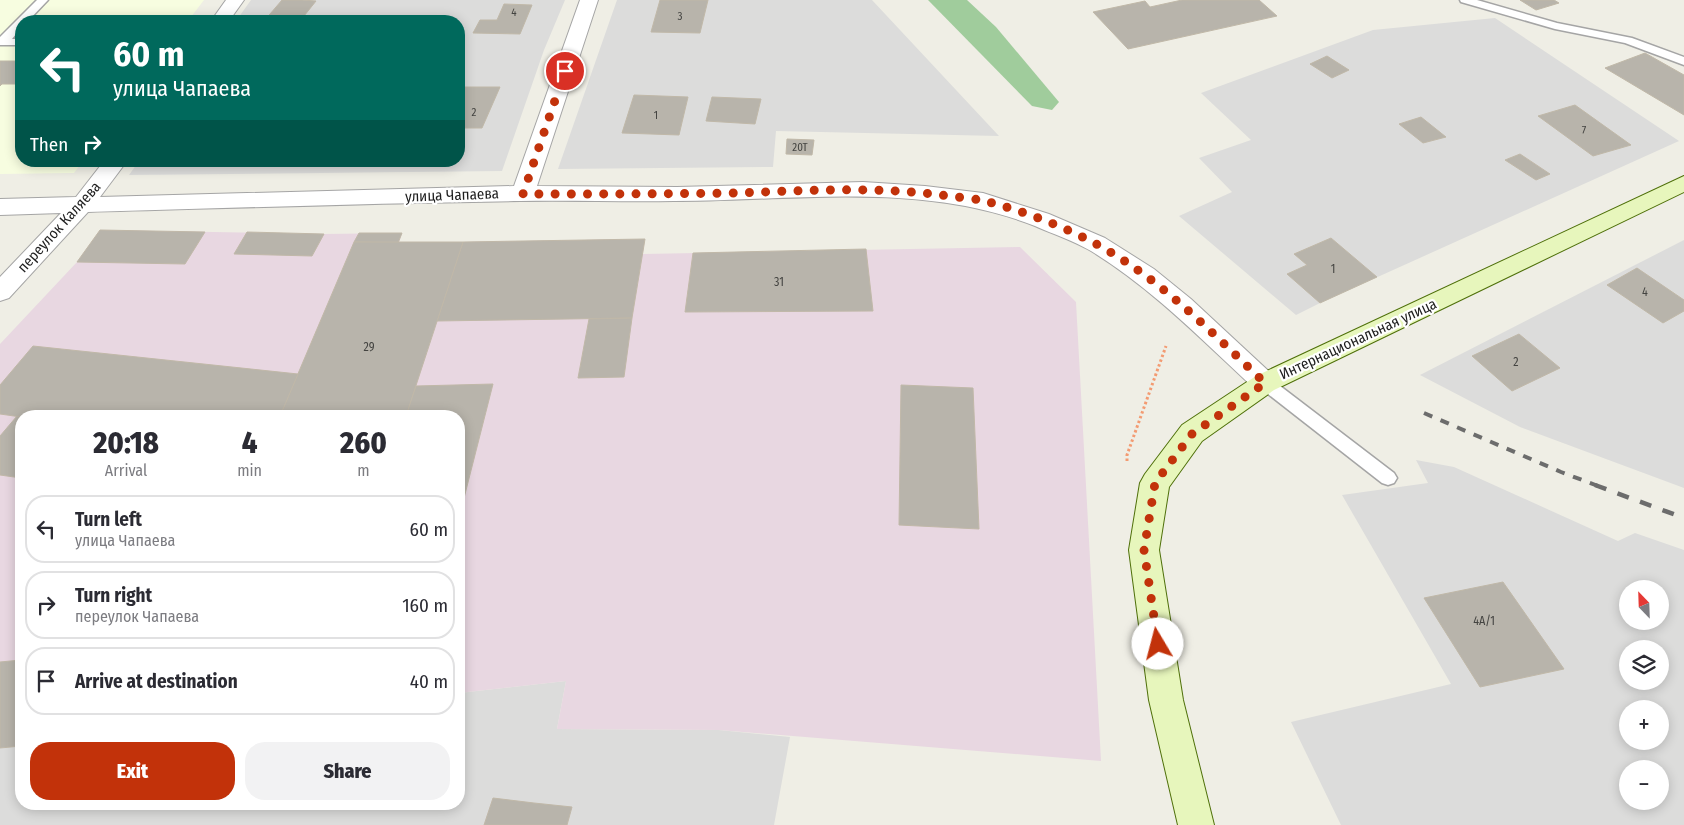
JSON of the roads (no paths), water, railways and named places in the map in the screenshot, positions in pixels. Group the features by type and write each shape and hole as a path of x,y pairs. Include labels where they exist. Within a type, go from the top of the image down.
{"main road":[{"name":"Интернациональная улица","path":"1196,825 1166,700 1144,550 1155,483 1192,434 1265,383 1684,183"}],"street":[{"path":"224,15 235,0"},
{"path":"523,194 589,0"},
{"name":"переулок Каляева","path":"0,292 82,205 111,167"},
{"name":"улица Чапаева","path":"0,207 523,194 677,194 863,189 925,193 984,201 1041,220 1097,244 1145,275 1182,305 1265,383"}],"lane":[{"path":"29,15 43,0"},
{"path":"1465,0 1555,26 1628,40 1681,57"},
{"path":"15,29 2,42 15,42"},
{"path":"1265,383 1388,478"}],"railway":[{"path":"1424,413 1598,486"},
{"path":"1595,485 1684,518"}]}
